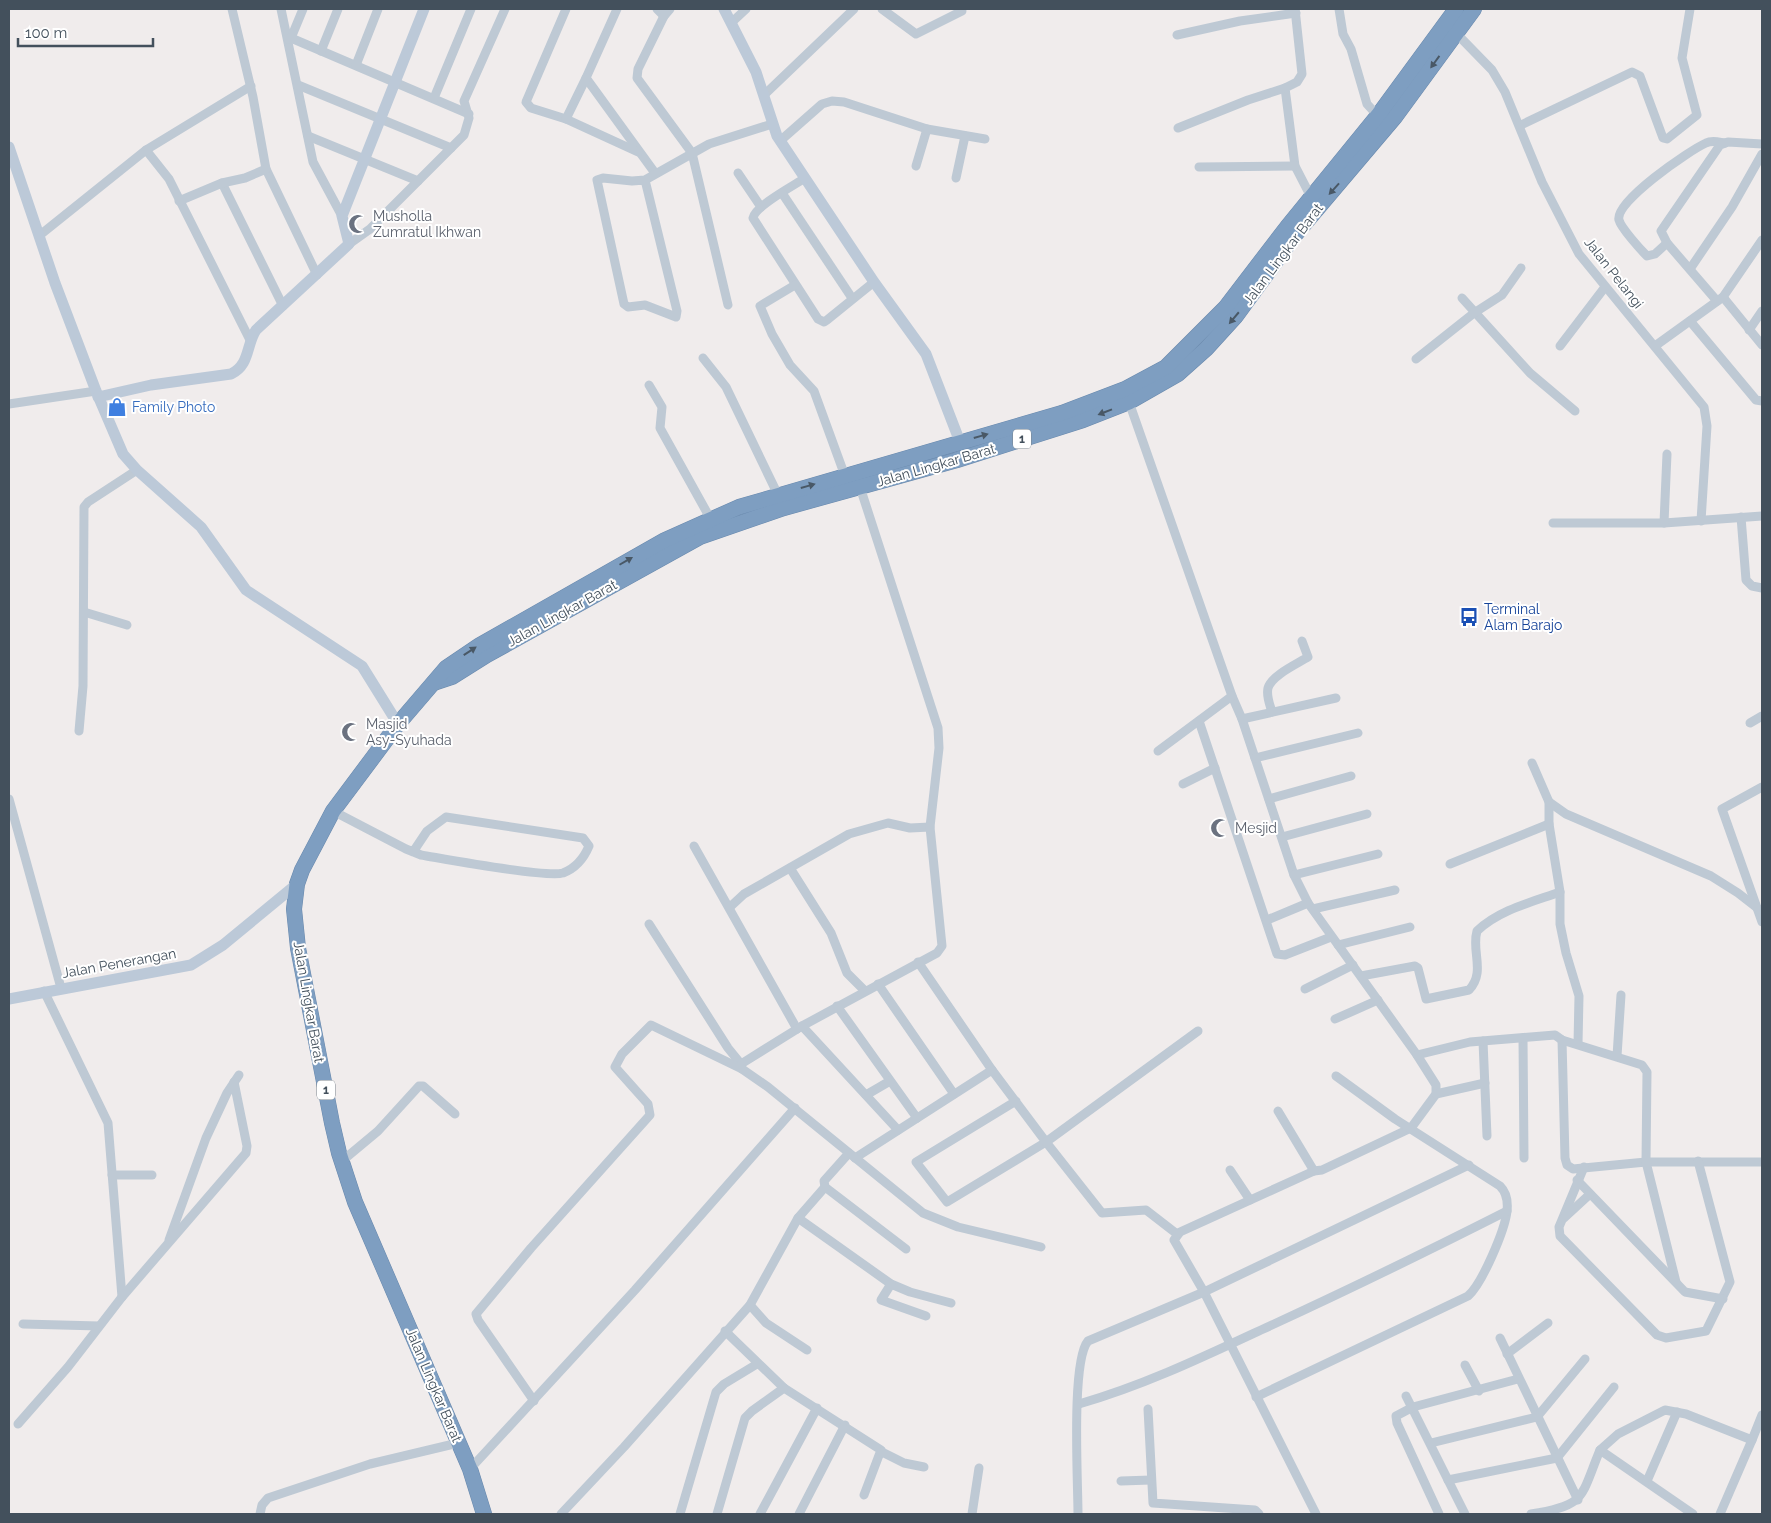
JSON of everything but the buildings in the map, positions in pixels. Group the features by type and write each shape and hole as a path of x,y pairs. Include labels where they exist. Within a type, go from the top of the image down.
{"highway":[{"name":"Jalan Lingkar Barat","path":"484,1514 470,1469 355,1202 342,1161 298,948 294,909 297,884 314,844 332,812 398,724 446,668 480,645 665,540 710,518 778,495 845,476 915,463 937,465 1083,420 1129,402 1178,374 1206,349 1236,316 1295,235 1395,117 1451,28 1456,9"},
{"name":"Jalan Lingkar Barat","path":"434,683 452,677 487,655 700,538 784,508 860,487 915,463 933,450 1070,410 1125,389 1166,367 1225,308 1311,197 1451,28 1474,9"},
{"path":"933,450 937,465"}],"street":[{"path":"232,9 251,86 266,169 317,275"},
{"path":"281,9 289,39 315,168 342,216 349,244"},
{"path":"289,39 303,9"},
{"path":"321,51 338,9"},
{"path":"356,65 378,9"},
{"path":"342,216 424,9"},
{"path":"434,98 471,9"},
{"path":"469,114 465,109 464,101 505,9"},
{"path":"566,9 526,102 531,108 566,119 639,152"},
{"path":"566,119 617,9"},
{"path":"657,9 667,12 638,69 638,78 692,154 728,305"},
{"path":"724,9 756,72 772,124 780,141 874,282 928,358 960,442"},
{"path":"731,23 746,9"},
{"path":"764,95 854,9"},
{"path":"882,9 916,34 962,11"},
{"path":"1339,9 1343,34 1351,49 1367,104 1378,116"},
{"path":"1521,125 1632,72 1640,76 1662,137 1665,139 1674,134 1697,115 1682,58 1690,9"},
{"path":"1176,35 1295,11 1302,74 1297,82 1285,88 1248,100 1178,128"},
{"name":"Jalan Pelangi","path":"1451,28 1492,70 1521,125 1542,182 1570,238 1605,287 1702,403 1706,412 1708,426 1700,521"},
{"path":"289,39 395,81 469,114"},
{"path":"586,78 655,173"},
{"path":"298,85 451,148"},
{"path":"40,235 146,150 251,86"},
{"path":"1285,88 1295,166 1311,197"},
{"path":"780,141 822,104 832,100 927,129 985,139"},
{"path":"9,404 97,394 231,374 240,368 248,355 256,330 349,244 370,229 464,135 469,114"},
{"path":"645,180 677,311 675,318 645,305 628,307 624,304 617,265 596,184 600,178 632,181 645,180 722,139 772,124"},
{"path":"916,166 927,129"},
{"path":"308,136 418,181"},
{"path":"956,178 965,136"},
{"path":"1725,142 1718,147 1662,228 1662,233 1690,269 1762,345"},
{"path":"1668,243 1655,254 1648,256 1620,222 1620,214 1642,187 1659,173 1705,144 1750,142 1762,144"},
{"path":"9,147 55,283 118,444 137,470 201,527 246,590 362,666 398,724"},
{"path":"146,150 164,171 251,342"},
{"path":"1690,269 1732,207 1762,154"},
{"path":"1199,168 1295,166"},
{"path":"179,201 222,183 245,178 266,169"},
{"path":"738,173 761,207"},
{"path":"805,178 761,207 754,214 753,220 795,285 821,321 827,320 874,282"},
{"path":"222,183 283,306"},
{"path":"782,193 852,298"},
{"path":"1655,346 1720,299 1762,240"},
{"path":"1416,359 1474,313 1502,295 1521,268"},
{"path":"795,285 760,306 772,334 790,365 814,391 845,476"},
{"path":"1560,346 1605,287"},
{"path":"1462,298 1530,373 1575,411"},
{"path":"1749,330 1762,311"},
{"path":"1690,321 1756,400 1762,402"},
{"path":"703,358 726,387 778,495"},
{"path":"649,385 662,407 660,428 710,518"},
{"path":"1129,402 1232,696 1242,719 1294,875 1331,937 1361,976 1434,1080 1436,1094"},
{"path":"1664,524 1667,454"},
{"path":"79,731 83,686 84,507 88,502 137,470"},
{"path":"741,1067 799,1027 937,953 942,943 930,827 939,748 938,728 860,487"},
{"path":"1553,523 1664,524 1762,516"},
{"path":"1741,518 1746,580 1752,586 1762,588"},
{"path":"84,612 127,625"},
{"path":"1272,712 1267,694 1269,686 1276,678 1308,657 1302,641"},
{"path":"1158,751 1232,696"},
{"path":"1242,719 1336,698"},
{"path":"1750,723 1762,716"},
{"path":"1199,721 1276,951 1280,956 1331,937"},
{"path":"1255,758 1358,732"},
{"path":"1532,763 1549,802 1549,824 1560,892 1562,941 1579,996 1578,1044"},
{"path":"1183,784 1215,768"},
{"path":"1269,800 1351,776"},
{"path":"1762,787 1722,808 1762,922"},
{"path":"9,799 61,988"},
{"path":"1549,802 1566,814 1711,876 1738,892 1756,907"},
{"path":"332,812 413,852 439,858 555,874 564,872 576,865 589,846 583,838 446,817 427,831 413,852"},
{"path":"1282,837 1368,814"},
{"path":"730,907 740,897 849,834 888,823 910,828 930,827"},
{"path":"1450,864 1549,824"},
{"path":"694,846 799,1027 898,1130"},
{"path":"1294,875 1378,854"},
{"path":"790,868 831,933 847,973 865,991"},
{"name":"Jalan Penerangan","path":"9,999 191,965 222,946 297,884"},
{"path":"1267,920 1311,906 1395,890"},
{"path":"1361,976 1414,966 1418,968 1426,999 1469,990 1474,984 1479,966 1477,931 1497,917 1518,907 1560,892"},
{"path":"649,924 741,1067"},
{"path":"1338,945 1410,927"},
{"path":"918,962 992,1070 1102,1213 1146,1210 1177,1234"},
{"path":"1305,989 1353,965"},
{"path":"878,984 954,1094"},
{"path":"44,991 69,1045 104,1110 108,1123 122,1297"},
{"path":"1616,1056 1621,995"},
{"path":"1335,1019 1378,1000"},
{"path":"837,1006 917,1118"},
{"path":"534,1402 478,1320 476,1314 531,1248 650,1115 648,1104 614,1067 616,1062 648,1026 653,1025 741,1067 795,1108 910,1203 931,1216 958,1227 1041,1247"},
{"path":"1016,1102 916,1162 947,1202 1046,1142 1198,1031"},
{"path":"1417,1055 1483,1041 1551,1035 1642,1065 1647,1072 1646,1162 1676,1282"},
{"path":"1523,1038 1524,1158"},
{"path":"1562,1040 1566,1163 1572,1169 1646,1162 1762,1162"},
{"path":"1483,1041 1487,1136"},
{"path":"561,1514 624,1448 750,1305 798,1218 824,1187 824,1181 852,1156 898,1130 992,1070"},
{"path":"1256,1397 1468,1296 1477,1286 1507,1211 1505,1192 1502,1188 1336,1076"},
{"path":"18,1424 68,1366 168,1242 247,1152 236,1079 206,1138 171,1229 168,1242"},
{"path":"866,1095 890,1081"},
{"path":"1316,1514 1204,1292 1174,1242 1174,1238 1177,1234 1250,1200 1314,1171 1326,1169 1411,1128 1436,1094 1485,1083"},
{"path":"342,1161 378,1131 417,1087 423,1086 455,1114"},
{"path":"470,1469 534,1402 795,1108"},
{"path":"1278,1111 1314,1171"},
{"path":"1584,1167 1577,1180 1558,1230 1562,1239 1661,1337 1677,1337 1706,1331 1723,1299 1730,1276 1698,1161"},
{"path":"1078,1514 1079,1376 1084,1349 1088,1341 1204,1292 1469,1165"},
{"path":"1230,1170 1250,1200"},
{"path":"112,1175 152,1175"},
{"path":"1577,1180 1589,1195 1689,1294 1723,1299"},
{"path":"824,1187 906,1249"},
{"path":"1562,1220 1589,1195"},
{"path":"1079,1404 1128,1390 1230,1345 1369,1280 1507,1211"},
{"path":"798,1218 892,1284 910,1292 951,1303"},
{"path":"892,1284 880,1300 926,1316"},
{"path":"750,1305 766,1323 807,1350"},
{"path":"1507,1354 1548,1323"},
{"path":"23,1324 99,1326"},
{"path":"726,1331 757,1364 784,1388 876,1445 882,1452 904,1463 924,1468"},
{"path":"1500,1338 1518,1379 1578,1500"},
{"path":"1431,1443 1537,1417 1586,1359"},
{"path":"680,1514 716,1392 724,1384 757,1364"},
{"path":"1465,1365 1479,1391"},
{"path":"1439,1514 1396,1418 1398,1414 1413,1408 1518,1379"},
{"path":"1448,1480 1557,1458 1614,1387"},
{"path":"717,1514 746,1418 752,1411 784,1388"},
{"path":"1406,1396 1465,1514"},
{"path":"760,1514 817,1408"},
{"path":"1148,1409 1152,1501 1157,1505 1255,1510 1259,1514"},
{"path":"1531,1514 1566,1507 1578,1500 1584,1493 1600,1450 1618,1434 1665,1410 1677,1412 1752,1440"},
{"path":"1647,1481 1677,1412"},
{"path":"1720,1514 1762,1415"},
{"path":"799,1514 845,1425"},
{"path":"260,1514 262,1505 268,1498 370,1464 458,1442"},
{"path":"1600,1450 1647,1481 1688,1513"},
{"path":"864,1495 882,1452"},
{"path":"972,1514 979,1468"},
{"path":"1121,1481 1151,1480"}],"place":[{"name":"Musholla Zumratul Ikhwan","path":"358,224"},
{"name":"Family Photo","path":"117,407"},
{"name":"Terminal Alam Barajo","path":"1469,617"},
{"name":"Masjid Asy-Syuhada","path":"351,732"},
{"name":"Mesjid","path":"1220,828"}]}
